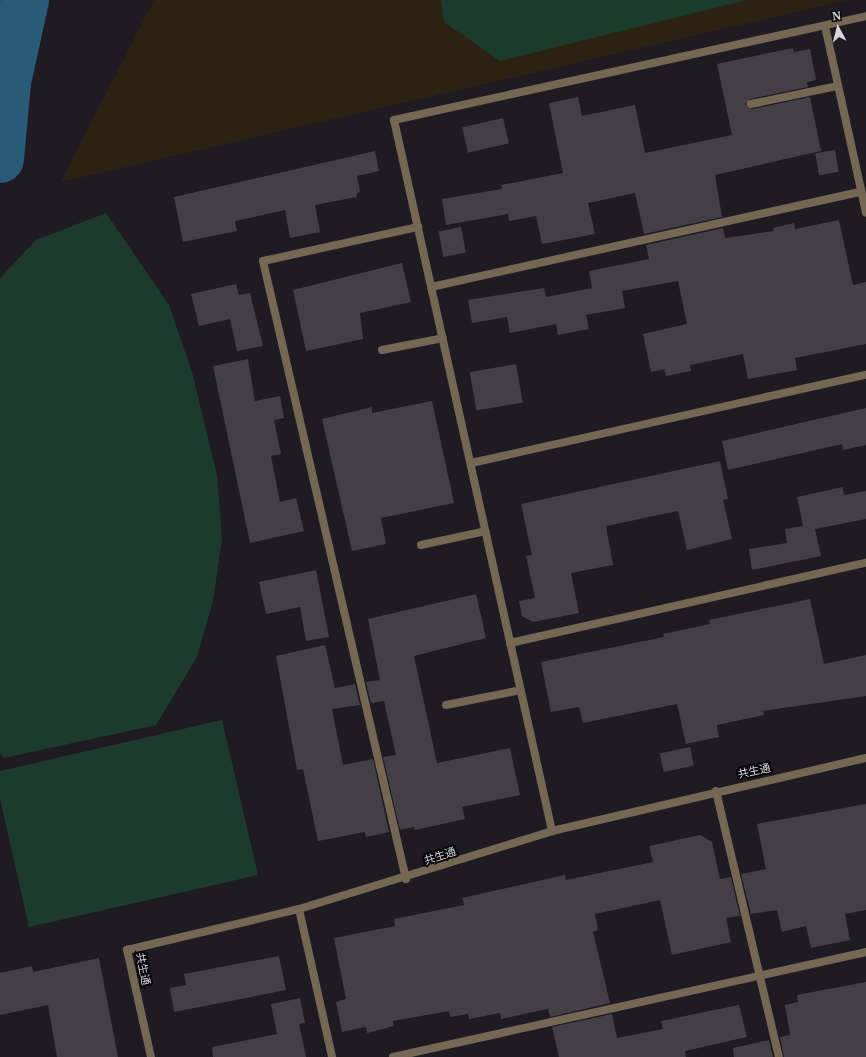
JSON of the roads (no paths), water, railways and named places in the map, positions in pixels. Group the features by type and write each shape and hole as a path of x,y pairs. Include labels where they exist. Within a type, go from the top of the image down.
{"street":[{"path":"552,831 394,120 866,16"},
{"path":"826,26 866,213"},
{"path":"751,104 838,86"},
{"path":"431,286 861,192"},
{"path":"406,879 264,261 418,227"},
{"path":"382,350 443,338"},
{"path":"471,463 866,375"},
{"path":"421,545 486,531"},
{"path":"510,643 866,563"},
{"path":"446,705 521,690"},
{"name":"共生通","path":"150,1057 127,950 299,909 406,879 552,831 716,791 866,758"},
{"path":"716,791 761,975 779,1057"},
{"path":"299,909 332,1057"},
{"path":"393,1057 866,952"}],"waterway":[{"path":"0,159 7,82 25,0"}]}
